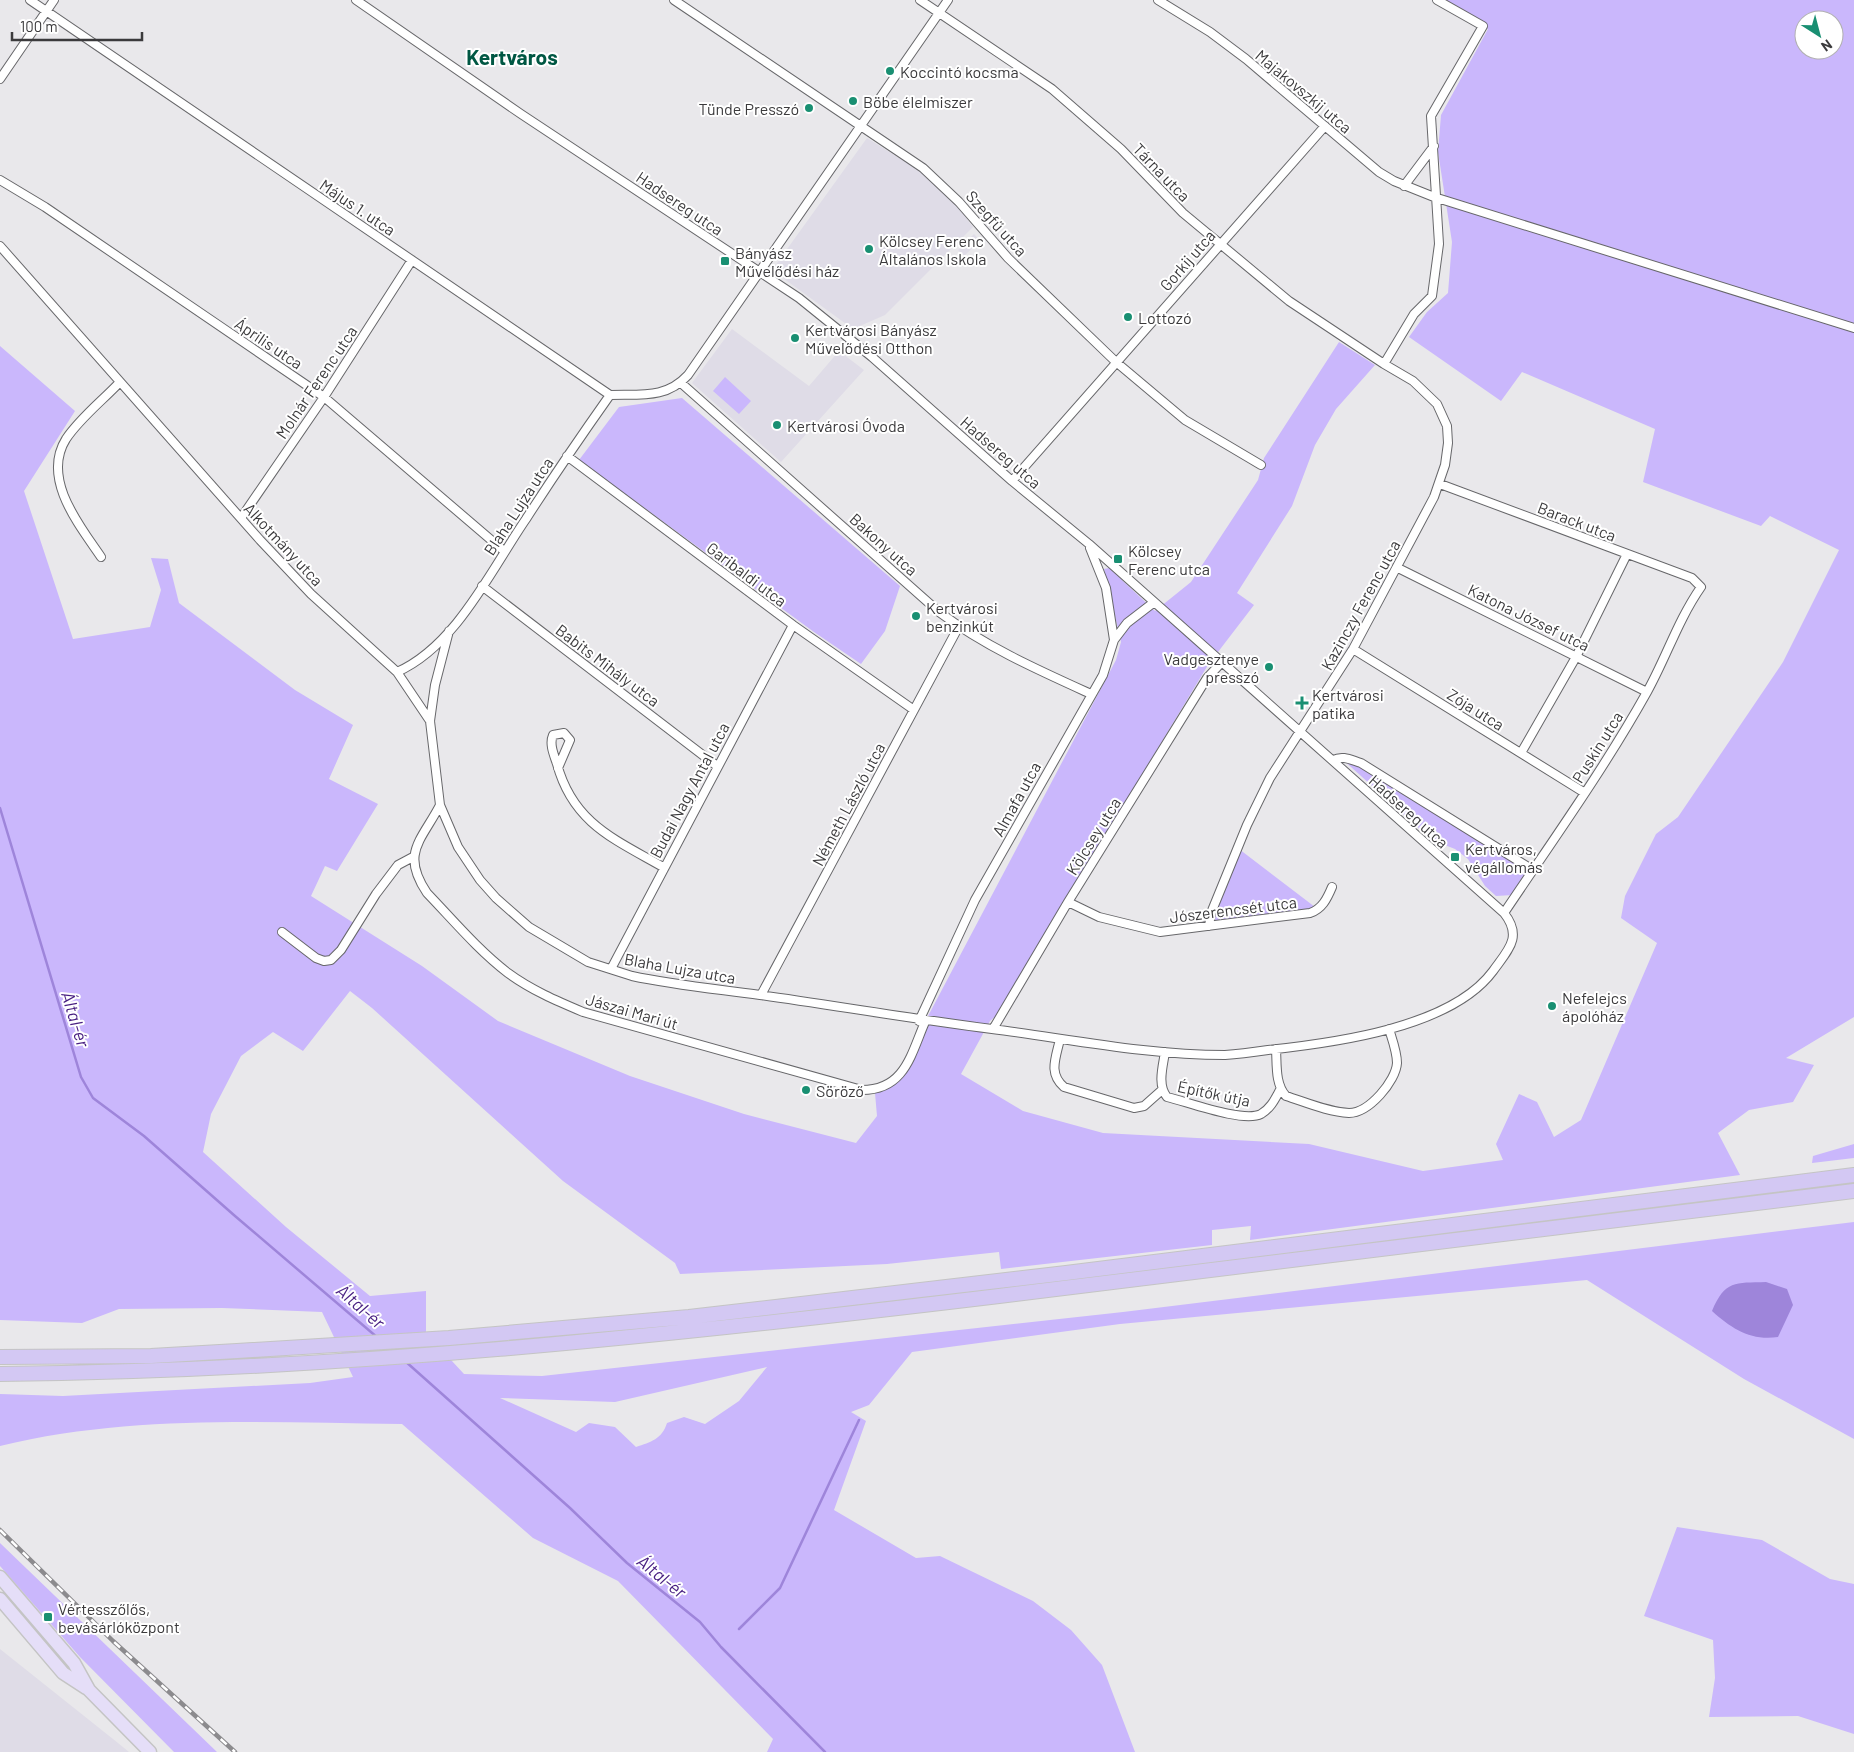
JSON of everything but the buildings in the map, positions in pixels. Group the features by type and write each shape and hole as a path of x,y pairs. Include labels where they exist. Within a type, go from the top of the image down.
{"highway":[{"path":"0,1357 151,1356 449,1338 770,1308 1854,1175"},
{"path":"0,1374 224,1368 451,1354 859,1313 1854,1191"}],"main road":[{"path":"0,1577 74,1663 89,1690"},
{"path":"0,1599 63,1673 89,1690 150,1752"}],"street":[{"name":"Május 1. utca","path":"30,0 610,396"},
{"path":"0,79 54,0"},
{"name":"Hadsereg utca","path":"356,0 521,114 798,298 872,357 1012,481 1088,544 1222,662 1512,922"},
{"name":"Szegfű utca","path":"674,0 923,168 960,202 1008,258 1116,362 1185,420 1260,465"},
{"name":"Tárna utca","path":"920,0 1052,89 1121,149 1183,213 1219,244 1290,301 1384,364"},
{"path":"610,396 665,392 681,383 760,273 948,0"},
{"name":"Majakovszkij utca","path":"1158,0 1210,32 1246,59 1379,172 1404,186 1854,328"},
{"path":"1384,364 1414,314 1432,296 1439,244 1434,197 1434,146 1430,116 1483,26 1437,0"},
{"name":"Gorkij utca","path":"1012,481 1325,126"},
{"path":"1404,186 1434,146"},
{"name":"Április utca","path":"0,180 45,207 324,397 504,551"},
{"name":"Alkotmány utca","path":"0,246 240,518 311,594 397,672 430,721"},
{"name":"Molnár Ferenc utca","path":"240,518 324,397 412,260"},
{"name":"Kazinczy Ferenc utca","path":"1209,926 1211,913 1247,825 1270,778 1353,649 1398,568 1440,484 1446,465 1447,426 1438,404 1413,381 1384,364"},
{"path":"101,557 65,500 61,485 60,460 66,439 119,383"},
{"name":"Bakony utca","path":"681,383 939,612 1019,661 1090,694"},
{"name":"Blaha Lujza utca","path":"397,672 424,656 449,631 482,586 567,456 610,396"},
{"name":"Garibaldi utca","path":"567,456 793,625 914,710"},
{"name":"Barack utca","path":"1440,484 1692,578 1701,588"},
{"name":"Hadsereg utca","path":"1088,544 1106,588 1114,640"},
{"path":"1521,753 1576,656 1627,554"},
{"name":"Katona József utca","path":"1398,568 1647,692"},
{"name":"Babits Mihály utca","path":"482,586 718,766"},
{"name":"Puskin utca","path":"1504,913 1584,793 1647,692 1689,605 1701,588"},
{"name":"Almafa utca","path":"922,1021 975,900 1090,694 1103,675 1114,640 1128,623 1153,603"},
{"name":"Budai Nagy Antal utca","path":"610,969 793,625"},
{"name":"Németh László utca","path":"761,995 959,626"},
{"name":"Blaha Lujza utca","path":"449,631 435,685 430,721 440,805 458,847 480,880 496,898 547,939 588,962 610,969 653,980 922,1021"},
{"name":"Zója utca","path":"1353,649 1584,793"},
{"name":"Kölcsey utca","path":"994,1029 1068,902 1207,678 1222,662"},
{"name":"Hadsereg utca","path":"1333,760 1346,758 1361,763 1533,870"},
{"path":"558,768 572,800 592,824 663,867"},
{"path":"282,932 316,958 324,962 331,960 341,950 376,894 398,866 413,857 422,836 440,805"},
{"name":"Jászai Mari út","path":"413,857 416,872 427,893 487,955 533,989 583,1012 862,1090 884,1087 900,1076 922,1021"},
{"name":"Jószerencsét utca","path":"1068,902 1099,917 1160,932 1310,913 1316,911 1326,900 1332,888"},
{"name":"Építők útja","path":"922,1021 1165,1052 1228,1055 1344,1040 1390,1029 1451,1006 1472,993 1488,977 1510,946 1514,936 1512,922"},
{"path":"1276,1049 1280,1090 1286,1096 1350,1113 1368,1108 1396,1072 1397,1061 1390,1029"},
{"name":"Építők útja","path":"1060,1040 1053,1071 1056,1080 1064,1088 1134,1108 1144,1106 1162,1090"},
{"name":"Építők útja","path":"1165,1052 1162,1090 1167,1097 1246,1117 1260,1114 1270,1107 1280,1090"}],"shaded area":[{"path":"1436,0 1854,0 1854,1017 1786,1058 1814,1065 1793,1102 1749,1110 1718,1133 1740,1175 1250,1240 1251,1226 1212,1230 1212,1245 1001,1269 999,1252 887,1264 680,1274 675,1263 563,1181 372,1008 350,991 303,1051 273,1032 241,1056 211,1114 203,1152 286,1227 370,1296 426,1291 426,1333 464,1374 542,1376 1123,1312 1854,1222 1854,1439 1744,1379 1587,1280 1120,1324 912,1352 869,1405 851,1412 866,1421 834,1510 916,1558 940,1556 1033,1601 1071,1630 1102,1665 1135,1752 767,1752 773,1739 618,1581 533,1538 402,1424 250,1422 150,1425 50,1436 0,1446 0,1394 63,1396 310,1383 353,1377 322,1312 222,1308 119,1309 82,1323 0,1320 0,346 75,411 24,491 73,639 150,627 161,590 151,558 168,559 179,603 295,690 353,725 329,779 378,804 337,871 325,866 311,896 422,966 498,1021 630,1076 744,1114 856,1143 877,1116 875,1093 896,1080 910,1063 927,1018 1116,660 1121,642 1104,569 1109,568 1155,611 1191,582 1258,480 1264,458 1339,342 1375,365 1336,409 1315,445 1292,506 1237,593 1254,605 1208,665 997,1015 990,1021 961,1074 1023,1111 1103,1133 1309,1144 1423,1171 1503,1160 1496,1144 1519,1094 1537,1102 1554,1137 1581,1120 1657,943 1621,918 1625,896 1656,834 1678,817 1783,662 1839,550 1770,516 1761,526 1643,482 1655,429 1522,372 1501,401 1409,337 1427,312 1448,293 1452,242 1438,152 1441,115 1488,29","holes":["767,1367 739,1401 705,1424 684,1417 667,1423 659,1436 636,1447 615,1427 589,1423 576,1432 500,1398 615,1402"]},
{"name":"Kölcsey Ferenc Általános Iskola","path":"867,138 920,171 957,206 973,227 885,315 853,329 772,270"},
{"path":"974,234 980,241 964,256 958,250"},
{"name":"Kertvárosi Óvoda","path":"732,329 809,386 839,351 864,370 781,462 692,383"},
{"path":"725,377 751,401 739,414 713,391"},
{"path":"682,398 900,586 885,631 861,664 814,632 579,460 619,407"},
{"path":"1341,758 1360,766 1526,871 1513,895 1496,896 1485,886 1468,859 1455,849 1432,840"},
{"path":"1239,849 1315,907 1314,910 1213,922 1213,911"},
{"path":"1854,1144 1854,1158 1812,1163 1813,1156"},
{"path":"1766,1282 1787,1289 1793,1305 1778,1337 1759,1337 1742,1332 1712,1311 1722,1294 1732,1285"},
{"path":"1677,1527 1762,1540 1830,1579 1854,1584 1854,1734 1798,1716 1709,1717 1715,1678 1713,1640 1644,1616"},
{"path":"0,1543 217,1752 174,1752 80,1657 0,1566"},
{"path":"0,1649 118,1743 129,1752 0,1752"}],"waterway":[{"name":"Által-ér","path":"0,808 81,1077 93,1098 144,1136 378,1338"},
{"name":"Által-ér","path":"405,1361 570,1508 627,1563 700,1622 721,1647 825,1752"},
{"path":"739,1629 780,1588 859,1420"}],"railway":[{"path":"0,1530 113,1641 235,1752"}],"place":[{"name":"Koccintó kocsma","path":"890,71"},
{"name":"Böbe élelmiszer","path":"853,101"},
{"name":"Tünde Presszó","path":"809,108"},
{"name":"Kölcsey Ferenc Általános Iskola","path":"869,249"},
{"name":"Bányász Művelődési ház","path":"725,261"},
{"name":"Lottozó","path":"1128,317"},
{"name":"Kertvárosi Bányász Művelődési Otthon","path":"795,338"},
{"name":"Kertvárosi Óvoda","path":"777,425"},
{"name":"Kölcsey Ferenc utca","path":"1118,559"},
{"name":"Kertvárosi benzinkút","path":"916,616"},
{"name":"Vadgesztenye presszó","path":"1269,667"},
{"name":"Kertvárosi patika","path":"1302,703"},
{"name":"Kertváros, végállomás","path":"1455,857"},
{"name":"Nefelejcs ápolóház","path":"1552,1006"},
{"name":"Söröző","path":"806,1090"},
{"name":"Vértesszőlős, bevásárlóközpont","path":"48,1617"}],"district":[{"name":"Kertváros","path":"512,56"}]}
